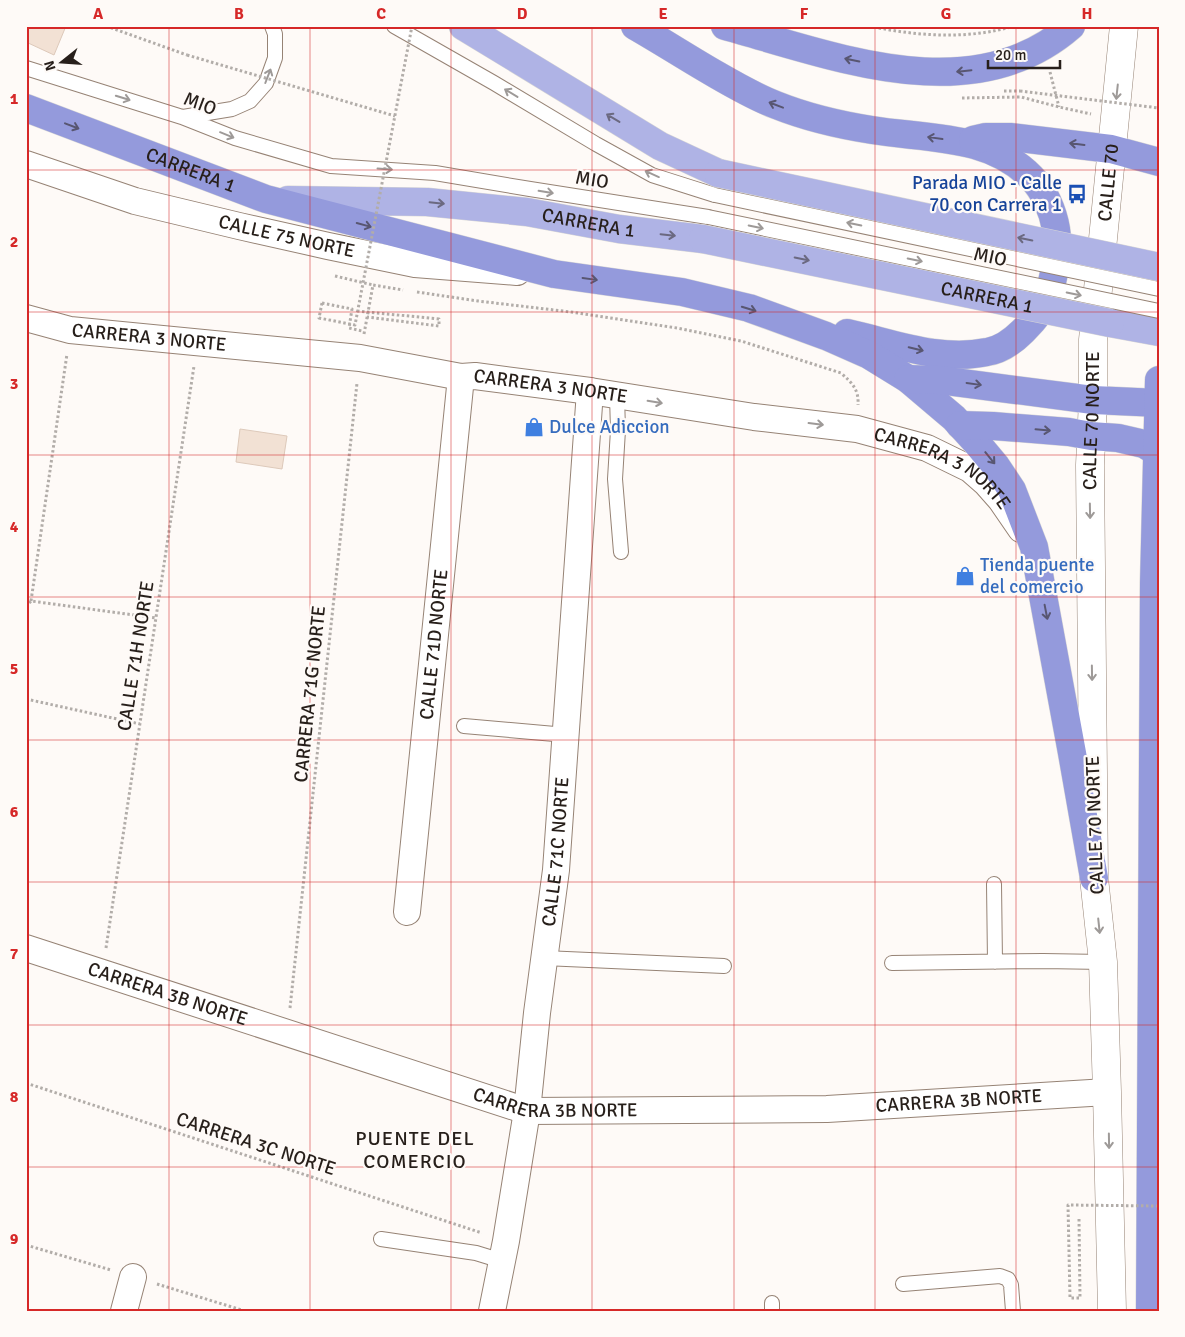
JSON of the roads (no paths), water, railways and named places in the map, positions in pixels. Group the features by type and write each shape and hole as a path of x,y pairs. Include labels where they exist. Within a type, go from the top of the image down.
{"highway":[{"path":"635,26 730,83 776,105 820,119 870,130 934,138 992,150 1008,158 1032,178 1044,195 1051,210 1057,244 1052,280 1042,308 1017,337 990,352 954,356 923,351 777,318"},
{"path":"725,26 838,57 900,70 932,72 971,70 1002,64 1043,47 1072,26"},
{"name":"CARRERA 1","path":"26,108 266,199"},
{"path":"963,143 986,137 1010,137 1112,149 1159,162"},
{"path":"266,199 554,274 682,292 749,308 869,354 908,379 954,418 996,466 1012,490 1034,547 1094,878"},
{"path":"908,379 939,380 1093,400 1158,403"},
{"path":"1150,1311 1154,593 1159,380"},
{"path":"960,425 1012,427 1118,438 1144,444 1157,452"}],"main road":[{"path":"463,26 660,146 716,184 1159,267"},
{"name":"CARRERA 1","path":"266,199 427,202 527,212 619,229 706,228 1110,323 1159,332"}],"street":[{"name":"CALLE 70","path":"1093,340 1124,26"},
{"name":"CALLE 75 NORTE","path":"26,164 135,201 415,264 554,274"},
{"name":"CARRERA 3 NORTE","path":"26,318 70,330 360,358 461,377 476,376 590,391 754,417 857,429 927,448 970,469 1001,500 1034,547"},
{"name":"CALLE 70 NORTE","path":"1093,340 1090,474 1094,878 1103,962 1108,1092 1112,1311"},
{"name":"CALLE 71D NORTE","path":"407,912 461,377"},
{"name":"CALLE 71C NORTE","path":"492,1311 527,1111 537,1013 556,870 590,391"},
{"name":"CARRERA 3B NORTE","path":"26,948 527,1111 826,1109 1108,1092"},
{"path":"124,1311 133,1277"}],"lane":[{"path":"182,117 232,110 250,101 266,83 275,58 275,34 272,26"},
{"name":"MIO","path":"394,26 652,175 716,184 1159,289"},
{"name":"MIO","path":"26,68 182,117 235,138 331,166 435,173 540,191 706,228 1159,311"},
{"path":"617,396 618,430 615,479 621,552"},
{"path":"464,726 566,735"},
{"path":"994,884 995,962"},
{"path":"544,958 724,966"},
{"path":"892,963 1103,962"},
{"path":"382,1239 476,1253 504,1251"},
{"path":"903,1284 1000,1276 1008,1279 1011,1285 1013,1311"}],"place":[{"name":"Parada MIO - Calle 70 con Carrera 1","path":"1077,194"},
{"name":"Dulce Adiccion","path":"534,427"},
{"name":"Tienda puente del comercio","path":"965,576"}],"district":[{"name":"PUENTE DEL COMERCIO","path":"415,1150"}]}
